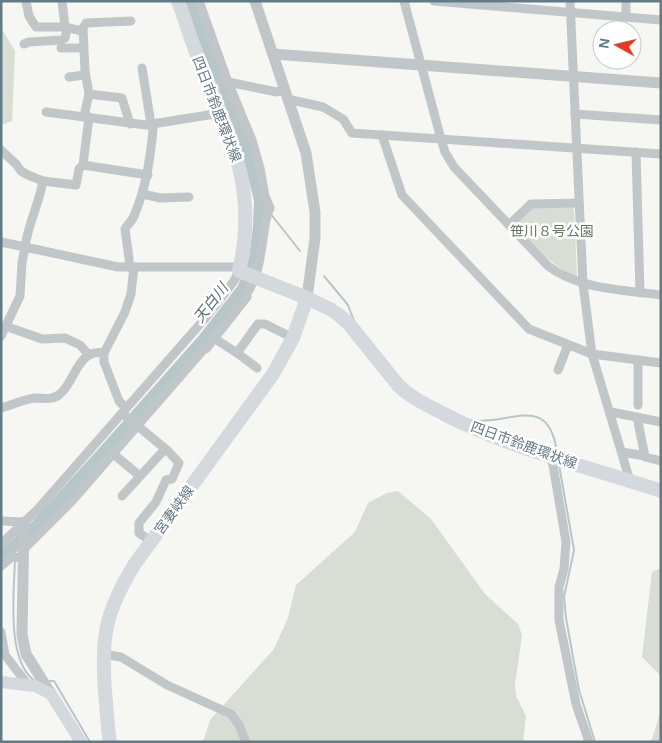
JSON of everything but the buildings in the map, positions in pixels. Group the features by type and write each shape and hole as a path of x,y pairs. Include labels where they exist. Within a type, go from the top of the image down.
{"main road":[{"name":"四日市鈴鹿環状線","path":"178,1 221,113 242,178 246,224 239,269 330,309 344,320 394,380 413,397 481,432 567,462 661,491"},
{"name":"宮妻峡線","path":"110,742 103,654 105,630 111,609 126,578 273,374 292,338 307,298"},
{"path":"1,682 35,686 51,694 81,742"}],"street":[{"path":"26,1 29,16 36,27 66,28 82,31"},
{"path":"24,44 62,40 65,38 66,28 62,1"},
{"path":"1,566 19,556 72,501 136,425 206,349 247,297 246,295 255,277 268,212 260,168 252,140 228,82 199,1"},
{"path":"255,1 306,153 315,212 315,238 307,298"},
{"path":"404,1 441,138 454,167 553,270 568,279 583,284 661,295"},
{"path":"434,1 661,20"},
{"path":"570,1 583,284 592,354 611,412 630,481"},
{"path":"626,1 626,17"},
{"path":"1,150 21,171 43,181 76,185 79,169 83,165 89,94 85,75 82,31 86,22 131,21"},
{"path":"61,48 83,48"},
{"path":"273,54 661,83"},
{"path":"142,68 153,130 148,174 133,218 125,229 134,279 131,294 125,312 104,353 104,362 124,412 179,463 172,479 166,480 156,502 139,523 139,533 151,542"},
{"path":"70,77 85,75"},
{"path":"211,89 228,82 285,94 324,107 343,119 352,133 661,154"},
{"path":"89,94 122,98 130,124"},
{"path":"46,112 130,124 151,124 221,113"},
{"path":"574,114 661,120"},
{"path":"382,135 402,195 529,329 592,354 661,364"},
{"path":"636,152 640,292"},
{"path":"83,165 148,174"},
{"path":"1,336 20,296 22,263 29,227 41,195 43,181"},
{"path":"142,194 160,198 189,196"},
{"path":"509,225 531,204 578,203"},
{"path":"1,242 45,250 109,266 239,269 234,281 208,315 38,509 1,544"},
{"path":"236,353 258,324 265,324 292,338"},
{"path":"5,326 42,339 65,338 80,345 89,354"},
{"path":"214,338 257,368"},
{"path":"558,370 568,345"},
{"path":"1,408 35,398 47,399 59,395 89,354 104,353"},
{"path":"638,360 638,405"},
{"path":"611,412 661,422"},
{"path":"637,417 644,456"},
{"path":"122,496 165,449"},
{"path":"622,452 661,461"},
{"path":"112,454 140,476"},
{"path":"551,456 566,542 564,569 559,587 559,620 576,704 588,742"},
{"path":"1,521 24,522"},
{"path":"24,522 19,556 22,635 26,654 51,694"},
{"path":"1,632 5,655 28,686"},
{"path":"103,654 121,657 167,685 231,714 239,725 246,742"}],"green space":[{"path":"1,28 15,51 12,121 1,125"},
{"name":"笹川８号公園","path":"571,207 574,209 577,275 574,276 549,260 515,226 515,223 531,208"},
{"path":"398,491 431,519 485,594 518,624 522,635 515,685 516,696 526,716 523,742 203,742 210,720 274,649 288,618 296,585 355,532 368,503 387,493"},
{"path":"661,568 661,676 642,657 652,572"},
{"path":"661,710 661,742 651,742"}],"waterway":[{"name":"天白川","path":"1,558 37,525 204,339 243,289 255,259 260,200 251,164 209,55 191,1"},
{"name":"天白川","path":"260,200 266,208"},
{"path":"270,213 300,251"},
{"path":"324,276 348,305 354,321"},
{"path":"471,420 485,421 524,416 536,417 545,422 552,434 557,453"},
{"path":"559,465 574,550 564,597 566,618 579,690 595,742"},
{"name":"天白川","path":"15,546 15,555"},
{"path":"15,560 13,607 16,642 26,671 35,681"},
{"path":"49,681 54,681 90,742"}]}
